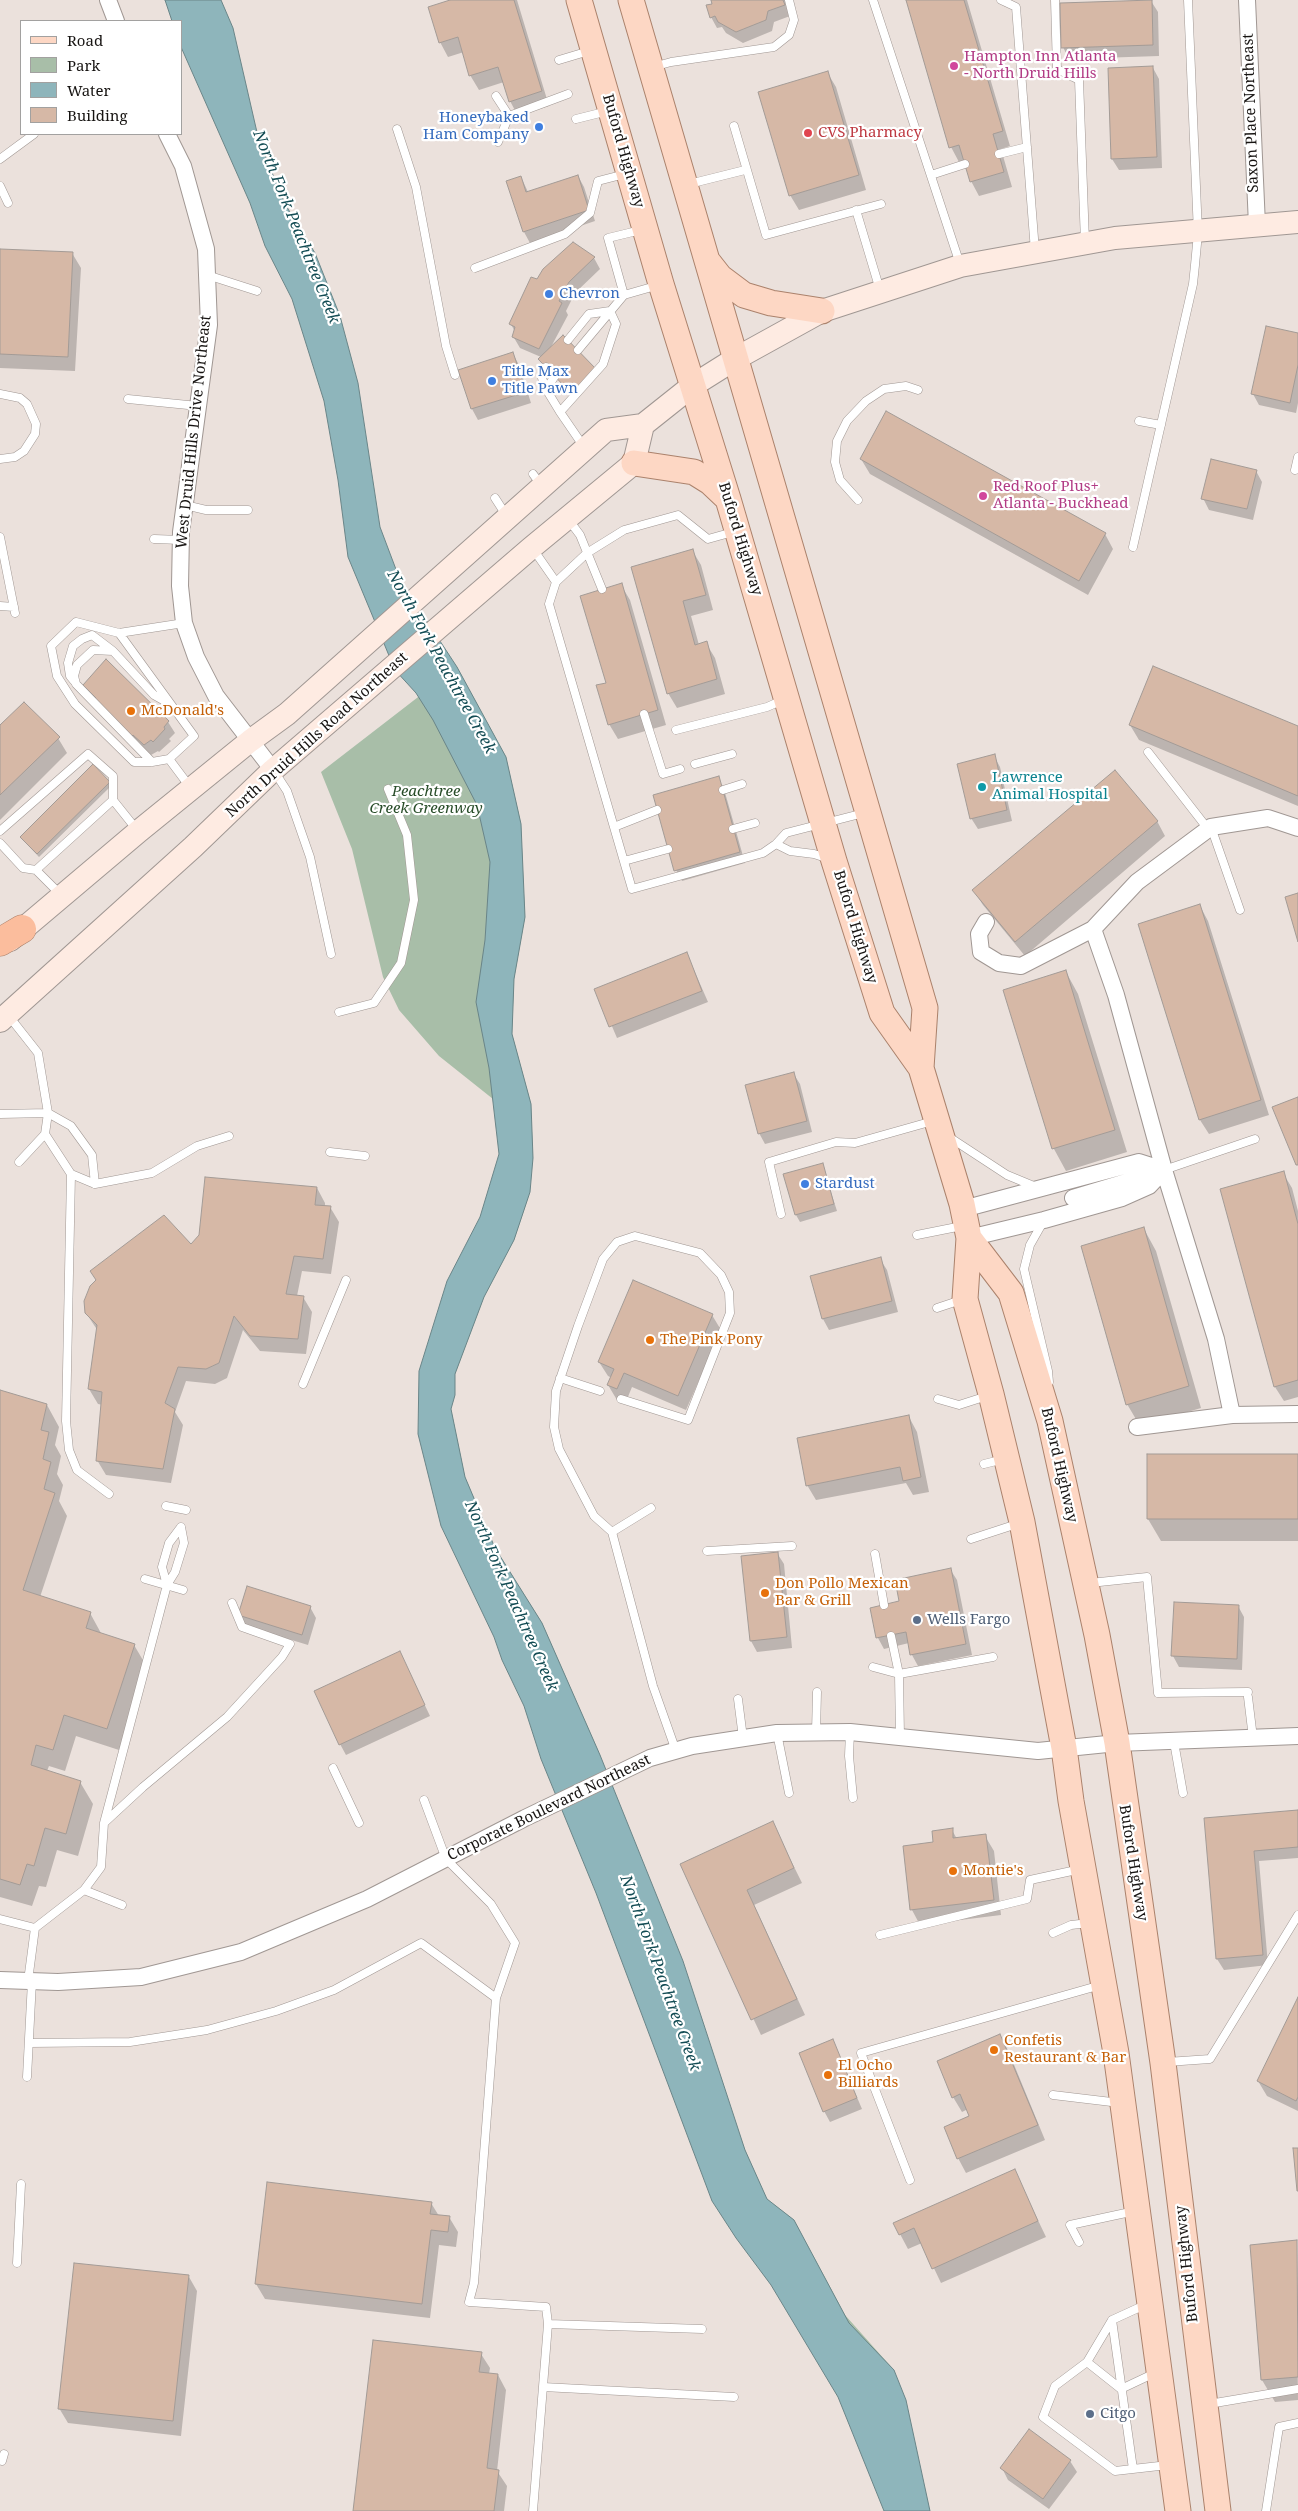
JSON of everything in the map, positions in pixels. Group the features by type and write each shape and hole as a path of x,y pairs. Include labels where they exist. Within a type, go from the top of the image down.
{"main road":[{"name":"Buford Highway","path":"580,0 661,284 738,531 834,861 882,1013 921,1068 966,1224 965,1299 991,1394 995,1461 1022,1522 1064,1748 1139,2210 1158,2371 1173,2465 1178,2511"},
{"name":"Buford Highway","path":"631,0 925,1008 921,1068"},
{"path":"0,949 11,936 138,831 250,741 287,714 508,518 537,481 585,449 606,430 643,425 692,386 735,359 822,311 960,266 1115,238 1198,233 1257,225 1298,222"},
{"path":"706,258 720,277 744,295 822,311"},
{"path":"643,425 634,463 694,472 710,482 728,499"},
{"name":"North Druid Hills Road Northeast","path":"4,1017 193,847 273,770 531,548 634,463"},
{"name":"Buford Highway","path":"966,1224 1011,1293 1050,1421 1086,1584 1117,1743 1163,2062 1203,2405 1218,2511"}],"street":[{"path":"108,0 116,20"},
{"name":"Saxon Place Northeast","path":"1247,0 1257,225"},
{"name":"West Druid Hills Drive Northeast","path":"168,135 183,166 206,249 209,325 181,540 180,586 184,623 196,657 216,696 273,770"},
{"path":"986,922 979,934 981,952 999,963 1021,966 1093,929 1137,882 1209,828 1268,818 1298,828"},
{"path":"1093,929 1116,995 1164,1170 1216,1339 1232,1415"},
{"path":"966,1224 1040,1189 1139,1162 1164,1170"},
{"path":"966,1224 1044,1220 1076,1204 1104,1196 1122,1198 1149,1186 1164,1170"},
{"path":"1096,1174 1104,1196"},
{"path":"1067,1182 1076,1204"},
{"path":"1137,1427 1232,1415 1298,1414"},
{"name":"Corporate Boulevard Northeast","path":"0,1980 58,1982 141,1976 242,1952 367,1900 525,1818 650,1758 676,1750 777,1733 816,1732 850,1732 1038,1751 1117,1743 1298,1736"}],"lane":[{"path":"652,68 671,62 774,47 788,35 794,20 789,0"},
{"path":"873,0 960,266"},
{"path":"1000,0 1016,7 1035,252"},
{"path":"1055,0 1057,69 1079,80 1085,244"},
{"path":"1133,547 1193,284 1198,233 1188,0"},
{"path":"559,60 594,50"},
{"path":"498,142 509,116 568,94"},
{"path":"496,96 509,116"},
{"path":"576,119 611,110"},
{"path":"734,126 745,170 766,235 881,204"},
{"path":"397,129 416,187 446,346 454,375"},
{"path":"0,159 33,135"},
{"path":"999,154 1027,147"},
{"path":"930,175 965,164"},
{"path":"685,184 745,170"},
{"path":"476,268 566,234 590,213 598,181 629,172"},
{"path":"0,186 8,203"},
{"path":"856,210 880,292"},
{"path":"624,295 608,238 645,229"},
{"path":"207,274 257,290"},
{"path":"578,350 624,295 661,284"},
{"path":"568,340 589,314 610,311"},
{"path":"560,412 603,364 616,324 610,311"},
{"path":"546,367 542,378 546,389 585,449"},
{"path":"546,389 555,376"},
{"path":"858,500 840,480 836,462 837,441 847,421 866,401 884,389 906,386 918,390"},
{"path":"0,394 20,398 27,404 36,424 35,434 24,452 15,457 0,459"},
{"path":"128,399 198,406"},
{"path":"1139,421 1161,425"},
{"path":"1295,470 1298,456"},
{"path":"495,498 508,518"},
{"path":"185,505 206,510 248,510"},
{"path":"738,531 708,539 678,515 624,530 587,553 556,582 549,604 632,889 763,853 776,844 786,832 867,812"},
{"path":"567,518 580,535 602,589"},
{"path":"0,538 14,610 0,606"},
{"path":"154,539 181,540"},
{"path":"531,548 556,582"},
{"path":"119,633 194,736 169,759 152,762 134,762 75,704 57,676 51,646 76,622 119,633 184,623"},
{"path":"152,762 70,676 68,664 73,646 92,635 113,651 154,695 172,705"},
{"path":"76,684 74,676 77,665 86,655 93,650 113,651"},
{"path":"676,730 767,707 787,698"},
{"path":"644,714 663,774 680,769"},
{"path":"1148,752 1209,828 1240,910"},
{"path":"0,831 88,754 113,776 114,800 138,831"},
{"path":"695,764 732,754"},
{"path":"169,759 192,789"},
{"path":"273,770 287,791 310,857 331,954"},
{"path":"722,790 742,784"},
{"path":"339,1012 374,1003 401,963 414,900 407,835 388,789"},
{"path":"36,870 114,800"},
{"path":"614,827 658,810"},
{"path":"733,829 755,823"},
{"path":"0,842 23,868 36,870 55,889 58,898"},
{"path":"776,844 790,850 814,854 834,861"},
{"path":"624,861 668,849"},
{"path":"4,1017 38,1053 48,1113 45,1134 19,1162"},
{"path":"0,1114 48,1113 70,1126 92,1155 95,1184"},
{"path":"781,1214 769,1162 836,1142 855,1143 938,1126 1007,1175 1040,1189"},
{"path":"45,1134 71,1174 66,1421 69,1450 77,1470 109,1494"},
{"path":"71,1174 95,1184 152,1173 197,1146 229,1136"},
{"path":"1164,1170 1255,1139"},
{"path":"330,1152 365,1156"},
{"path":"1043,1397 1049,1386 1048,1371 1024,1269 1030,1245 1044,1220"},
{"path":"917,1235 966,1224"},
{"path":"621,1399 688,1420 730,1314 729,1292 721,1275 700,1253 635,1236 616,1242 603,1259 560,1378 556,1391 554,1427 559,1449 594,1516 612,1532 653,1686 676,1750"},
{"path":"303,1384 346,1280"},
{"path":"937,1308 965,1299"},
{"path":"560,1378 600,1392"},
{"path":"938,1399 959,1404 991,1394"},
{"path":"166,1506 186,1510"},
{"path":"612,1532 651,1508"},
{"path":"972,1539 1022,1522"},
{"path":"27,2077 30,1981 35,1928 84,1890 101,1867 104,1823 166,1585 176,1572 184,1543 181,1528 169,1544 162,1567 166,1585"},
{"path":"707,1551 792,1546"},
{"path":"875,1554 884,1605"},
{"path":"1086,1584 1147,1577 1158,1693 1248,1694 1253,1738"},
{"path":"145,1579 183,1590"},
{"path":"104,1823 143,1787 228,1717 282,1656 290,1644 242,1627 232,1603"},
{"path":"891,1636 899,1674 900,1737"},
{"path":"873,1667 899,1674 993,1657"},
{"path":"816,1732 817,1692"},
{"path":"738,1700 743,1738"},
{"path":"850,1732 849,1756 853,1798"},
{"path":"777,1733 789,1793"},
{"path":"1174,1742 1183,1794"},
{"path":"333,1768 359,1823"},
{"path":"424,1800 446,1859 491,1904 515,1943 496,1998 474,2283 469,2302 546,2307 548,2324 533,2511"},
{"path":"880,1935 1027,1899 1030,1880 1082,1868"},
{"path":"84,1890 122,1904"},
{"path":"1163,2062 1210,2059 1298,1915"},
{"path":"0,1919 35,1928"},
{"path":"1053,1933 1070,1924 1093,1922"},
{"path":"29,2043 130,2042 207,2030 276,2011 334,1990 420,1943 496,1998"},
{"path":"910,2180 860,2053 1103,1985"},
{"path":"1053,2095 1123,2103"},
{"path":"18,2263 21,2184"},
{"path":"1079,2242 1070,2225 1139,2210"},
{"path":"1151,2303 1112,2320 1087,2362 1055,2386 1043,2416 1115,2472 1173,2465"},
{"path":"1112,2320 1133,2469"},
{"path":"548,2324 702,2328"},
{"path":"1087,2362 1121,2389"},
{"path":"1121,2389 1158,2371"},
{"path":"543,2387 734,2397"},
{"path":"1203,2405 1298,2389"},
{"path":"1266,2511 1279,2427 1298,2423"}],"green space":[{"name":"Peachtree Creek Greenway","path":"457,667 506,757 521,824 525,917 514,979 512,1034 531,1104 533,1158 528,1198 514,1240 484,1297 455,1374 451,1409 465,1477 495,1548 542,1623 600,1755 745,2150 767,2199 794,2220 845,2315 894,2370 928,2511 702,2127 437,1405 512,1111 493,1099 439,1056 399,1010 383,977 352,849 321,772"}],"water":[{"name":"North Fork Peachtree Creek","path":"165,0 221,0 233,28 259,141 285,204 315,253 340,316 358,383 380,527 400,580 457,667 506,757 521,824 525,917 514,979 512,1034 531,1104 533,1158 530,1192 514,1240 484,1297 455,1374 455,1395 451,1409 465,1477 495,1548 542,1623 600,1755 683,1961 745,2150 767,2199 794,2220 849,2323 894,2370 906,2400 930,2511 884,2511 838,2397 771,2285 736,2238 712,2201 596,1893 541,1759 524,1706 502,1660 494,1637 441,1526 418,1434 419,1371 447,1281 480,1217 499,1154 489,1068 476,1002 485,940 490,862 477,805 433,720 416,693 395,670 348,557 338,480 324,401 292,299 265,246 250,203 182,49 182,20 172,20"}],"building":[{"path":"450,0 514,0 542,91 509,102 498,67 469,76 458,37 439,43 428,7"},
{"path":"711,0 783,0 785,5 768,11 766,20 736,32 718,22 715,16 710,18 706,5 712,4"},
{"name":"Hampton Inn Atlanta - North Druid Hills","path":"906,0 964,0 1003,131 993,134 1004,172 970,182 959,145 949,148"},
{"path":"1152,0 1153,45 1061,48 1060,3"},
{"path":"1153,66 1157,157 1111,159 1108,68"},
{"name":"CVS Pharmacy","path":"828,71 859,175 789,196 758,92"},
{"path":"578,175 589,210 523,232 506,181 521,176 526,192"},
{"path":"573,242 595,257 569,282 559,301 562,303 539,349 512,337 515,327 509,324 531,277 537,279 543,269"},
{"path":"0,249 73,252 68,357 0,354"},
{"path":"1266,326 1298,333 1298,365 1290,403 1251,394"},
{"path":"563,335 596,369 571,393 538,359"},
{"name":"Title Max Title Pawn","path":"513,352 526,392 471,409 458,370"},
{"name":"Red Roof Plus+ Atlanta - Buckhead","path":"886,411 1106,533 1079,581 860,459"},
{"path":"1211,459 1257,470 1247,509 1201,499"},
{"path":"693,549 706,595 683,601 695,645 707,641 717,679 667,694 631,567"},
{"path":"622,583 658,710 608,725 596,685 606,683 580,596"},
{"name":"McDonald's","path":"106,659 169,721 164,727 165,729 153,742 151,740 144,745 132,736 93,701 96,698 83,685"},
{"path":"1153,666 1298,726 1298,796 1129,725"},
{"path":"24,702 60,737 0,795 0,725"},
{"name":"Lawrence Animal Hospital","path":"995,754 1007,810 970,819 957,764"},
{"path":"93,764 110,782 37,854 20,837"},
{"path":"1115,770 1158,821 1015,942 972,890"},
{"path":"719,776 740,852 674,871 653,795"},
{"path":"1298,893 1298,942 1285,897"},
{"path":"1200,904 1261,1100 1199,1120 1138,924"},
{"path":"687,952 702,991 609,1027 594,989"},
{"path":"1066,970 1115,1130 1052,1149 1003,990"},
{"path":"794,1072 807,1121 758,1134 745,1085"},
{"path":"1298,1097 1298,1165 1296,1165 1272,1107"},
{"path":"823,1163 834,1204 795,1215 783,1174"},
{"path":"1284,1171 1298,1224 1298,1380 1274,1387 1220,1189"},
{"path":"205,1177 317,1187 315,1205 331,1206 323,1259 294,1256 286,1294 304,1296 298,1339 250,1336 234,1316 219,1363 206,1369 178,1367 165,1403 175,1409 163,1469 96,1461 102,1392 88,1389 97,1325 85,1313 84,1301 90,1286 96,1280 90,1271 164,1215 191,1244 199,1235"},
{"path":"1144,1227 1189,1386 1126,1405 1081,1246"},
{"path":"881,1257 892,1301 822,1319 810,1276"},
{"path":"633,1280 713,1314 678,1396 624,1373 617,1389 607,1385 614,1369 598,1362"},
{"path":"0,1390 47,1404 41,1430 49,1432 43,1459 51,1462 44,1489 55,1493 23,1590 91,1612 86,1628 135,1644 107,1729 64,1715 53,1750 36,1745 31,1765 81,1781 66,1834 45,1828 34,1866 27,1864 20,1885 0,1879"},
{"path":"909,1415 921,1477 903,1481 900,1467 806,1486 797,1438"},
{"path":"1147,1454 1298,1454 1298,1519 1147,1519"},
{"path":"778,1552 787,1637 750,1641 741,1556"},
{"name":"Wells Fargo","path":"951,1568 966,1644 910,1655 906,1632 876,1638 870,1608 899,1601 895,1580"},
{"path":"247,1586 311,1606 302,1635 238,1615"},
{"path":"1174,1602 1239,1605 1237,1659 1171,1656"},
{"path":"400,1651 425,1705 339,1745 314,1691"},
{"path":"1298,1810 1298,1847 1254,1851 1263,1955 1216,1959 1204,1818"},
{"path":"773,1821 794,1868 747,1890 797,1999 751,2020 680,1864"},
{"path":"953,1828 953,1838 986,1834 994,1900 910,1910 903,1846 933,1842 932,1831"},
{"path":"1298,1997 1298,2097 1296,2101 1257,2081"},
{"path":"1000,2034 1038,2125 957,2159 944,2127 969,2116 960,2094 952,2098 937,2061"},
{"path":"833,2039 857,2098 823,2112 799,2053"},
{"path":"1293,2148 1298,2148 1298,2191 1297,2191"},
{"path":"1015,2169 1038,2221 932,2269 914,2228 899,2235 893,2223"},
{"path":"267,2182 432,2202 430,2214 450,2216 448,2232 431,2230 422,2304 255,2284"},
{"path":"1297,2240 1298,2377 1261,2380 1250,2245"},
{"path":"74,2263 189,2275 173,2421 58,2409"},
{"path":"373,2340 482,2352 479,2372 498,2374 487,2468 499,2470 494,2511 353,2511"},
{"path":"1029,2429 1071,2460 1043,2499 1000,2468"}],"place":[{"name":"Hampton Inn Atlanta - North Druid Hills","path":"954,66"},
{"name":"Honeybaked Ham Company","path":"539,127"},
{"name":"CVS Pharmacy","path":"808,133"},
{"name":"Chevron","path":"549,294"},
{"name":"Title Max Title Pawn","path":"492,381"},
{"name":"Red Roof Plus+ Atlanta - Buckhead","path":"983,496"},
{"name":"McDonald's","path":"131,711"},
{"name":"Lawrence Animal Hospital","path":"982,787"},
{"name":"Stardust","path":"805,1184"},
{"name":"The Pink Pony","path":"650,1340"},
{"name":"Don Pollo Mexican Bar & Grill","path":"765,1593"},
{"name":"Wells Fargo","path":"917,1620"},
{"name":"Montie's","path":"953,1871"},
{"name":"Confetis Restaurant & Bar","path":"994,2050"},
{"name":"El Ocho Billiards","path":"828,2075"},
{"name":"Citgo","path":"1090,2414"}]}
